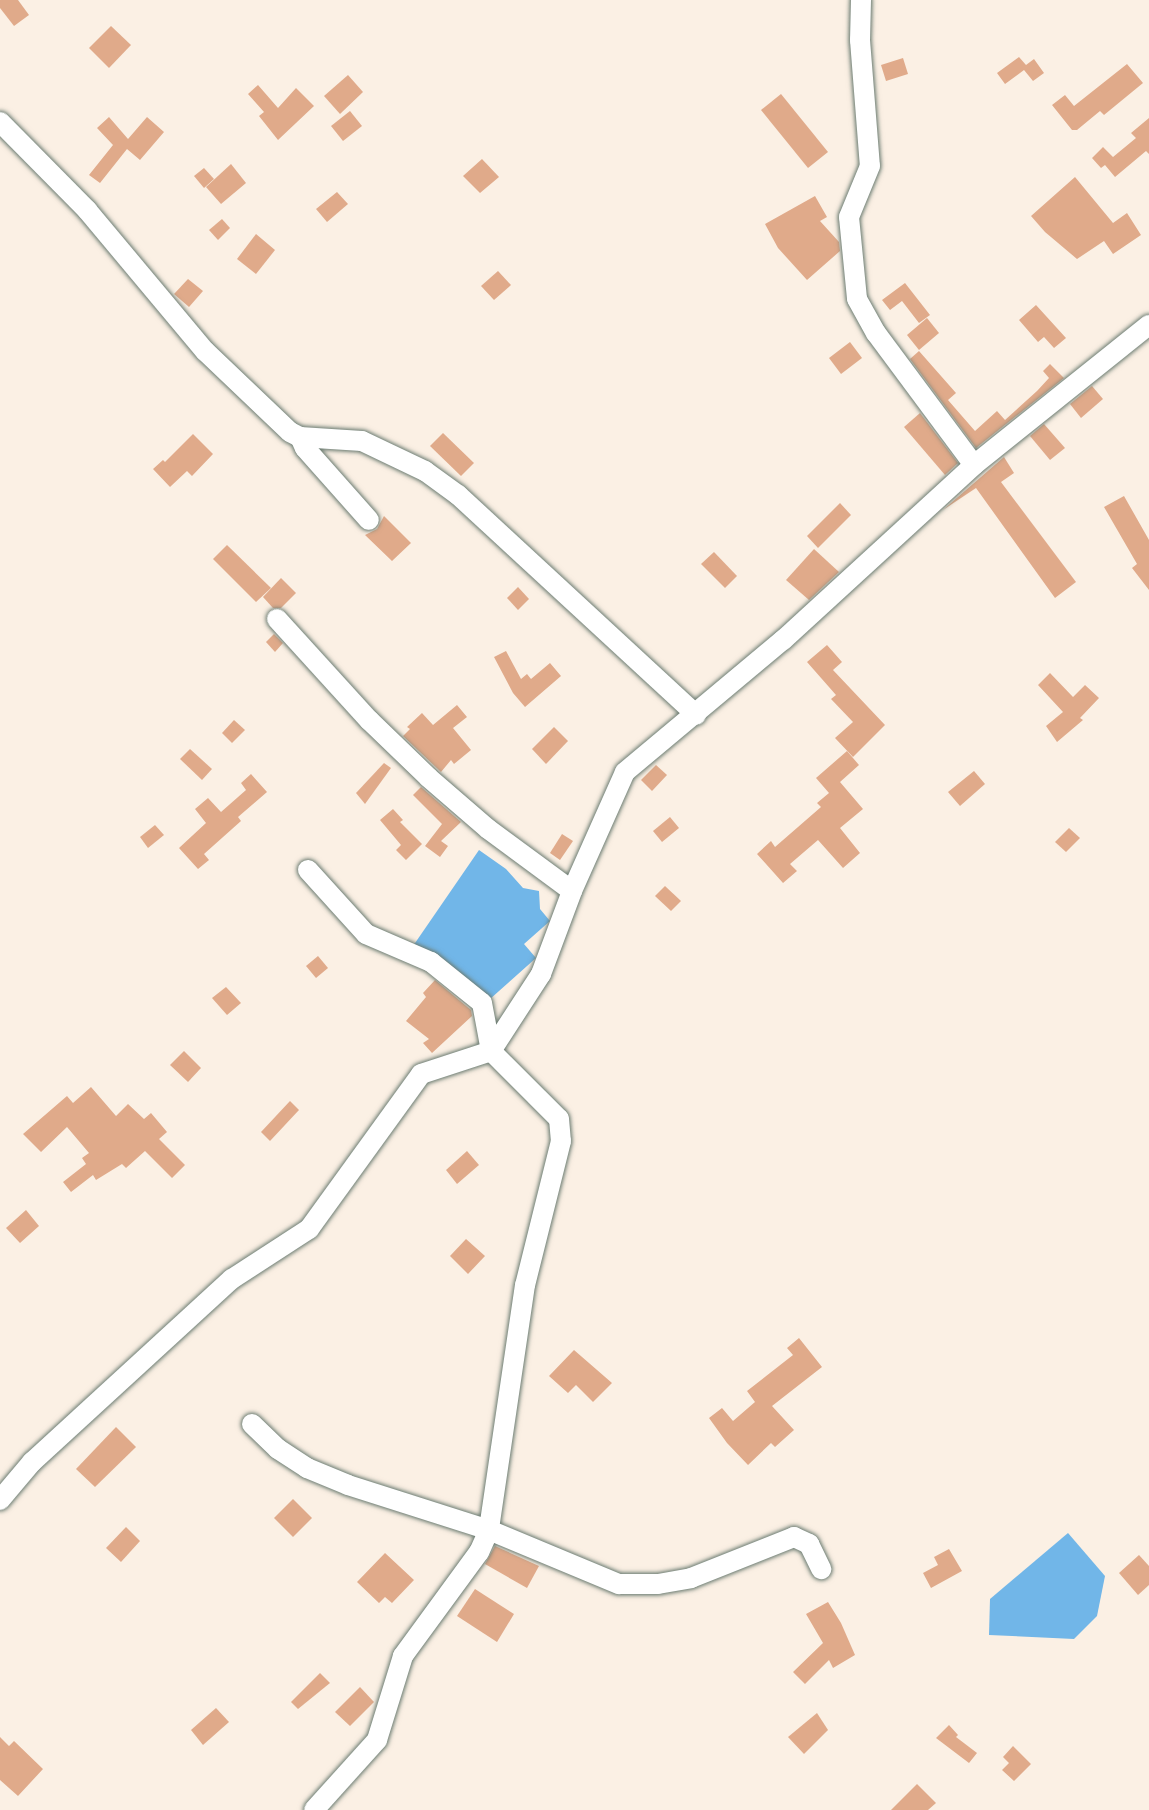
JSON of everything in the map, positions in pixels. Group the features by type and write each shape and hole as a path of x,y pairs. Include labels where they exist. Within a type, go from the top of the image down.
{"street":[{"path":"861,0 860,40 870,166 849,217 857,299 876,333 974,465"},
{"path":"0,122 87,210 205,351 290,432 300,437 362,441 425,471 458,495 696,715"},
{"path":"0,1500 32,1462 232,1279 309,1229 421,1074 491,1051 541,974 572,891 625,772 696,715 974,465 1149,325"},
{"path":"300,437 305,448 369,520"},
{"path":"277,619 369,720 429,778 488,829 572,891"},
{"path":"308,870 366,934 431,962 482,1003 491,1051 559,1119 561,1142 525,1286 489,1530 479,1552 403,1656 377,1740 314,1810"},
{"path":"252,1424 279,1449 308,1468 348,1485 489,1530 619,1584 658,1584 691,1578 794,1537 808,1544 821,1569"}],"water":[{"path":"479,850 506,869 523,888 539,891 540,909 550,921 524,944 536,958 490,999 413,946"},
{"path":"1068,1533 1105,1576 1097,1616 1074,1639 989,1635 990,1599"}],"building":[{"path":"0,0 18,0 29,15 14,26 0,8"},
{"path":"111,26 131,45 109,68 89,48"},
{"path":"1019,57 1026,65 1034,59 1044,73 1033,81 1024,70 1005,84 997,73"},
{"path":"903,58 908,74 886,81 881,65"},
{"path":"1127,64 1143,83 1104,115 1100,111 1077,130 1072,130 1052,105 1065,95 1074,106"},
{"path":"348,75 363,92 340,114 324,96"},
{"path":"258,85 278,108 296,88 314,106 278,140 259,116 264,112 248,94"},
{"path":"781,94 828,152 808,168 761,110"},
{"path":"350,111 362,126 343,141 331,126"},
{"path":"109,117 128,139 147,117 164,132 140,160 127,149 100,183 89,175 113,145 97,128"},
{"path":"1149,118 1149,154 1146,151 1115,177 1105,165 1101,168 1092,158 1103,147 1113,157 1136,138 1131,133"},
{"path":"482,159 499,177 480,193 463,176"},
{"path":"231,164 246,183 221,204 206,187"},
{"path":"204,168 214,179 204,188 194,176"},
{"path":"1075,177 1113,223 1127,213 1141,235 1113,254 1104,241 1077,259 1045,232 1031,216"},
{"path":"337,192 348,204 327,222 316,209"},
{"path":"815,196 827,217 820,221 839,242 840,251 807,280 778,248 765,224"},
{"path":"222,219 230,228 218,240 209,230"},
{"path":"256,234 275,250 256,274 237,259"},
{"path":"498,271 511,285 494,300 481,286"},
{"path":"188,279 203,291 189,307 174,294"},
{"path":"905,283 930,315 919,323 902,301 890,310 882,300"},
{"path":"1036,305 1066,338 1054,348 1044,337 1038,342 1019,320"},
{"path":"927,318 939,333 919,350 907,335"},
{"path":"850,342 862,358 841,374 829,358"},
{"path":"919,351 956,393 948,400 975,431 997,411 1005,420 1049,378 1043,371 1050,364 1064,378 976,448 910,359"},
{"path":"1092,386 1103,399 1081,418 1070,404"},
{"path":"920,413 958,463 945,475 904,427"},
{"path":"1044,424 1065,448 1050,460 1030,436"},
{"path":"443,433 474,463 461,476 430,446"},
{"path":"193,434 213,454 192,476 187,471 170,487 153,469 163,460 165,462"},
{"path":"1004,457 1014,473 1001,482 1076,582 1055,598 976,488 943,510"},
{"path":"1124,496 1149,540 1149,590 1132,568 1137,564 1104,507"},
{"path":"840,503 851,515 818,548 807,536"},
{"path":"384,516 411,543 392,561 365,535 377,529"},
{"path":"227,545 271,588 256,602 213,559"},
{"path":"814,549 839,572 809,600 786,580"},
{"path":"714,552 737,576 725,588 701,564"},
{"path":"281,578 296,593 281,608 273,608 263,597"},
{"path":"518,587 529,599 518,610 507,598"},
{"path":"274,634 283,643 275,652 266,642"},
{"path":"827,645 842,662 833,670 885,725 853,757 835,738 853,722 831,699 836,695 807,662"},
{"path":"506,651 521,679 527,674 531,679 550,663 561,676 525,707 513,693 494,657"},
{"path":"1050,673 1073,697 1085,685 1099,698 1080,718 1083,720 1057,742 1046,726 1063,712 1038,685"},
{"path":"457,705 467,717 453,728 471,750 454,764 451,760 441,772 403,736 410,729 407,727 422,713 433,725"},
{"path":"234,720 245,730 232,743 222,733"},
{"path":"554,727 568,741 546,764 532,749"},
{"path":"190,749 212,769 202,780 180,759"},
{"path":"847,751 859,765 840,782 863,809 840,828 860,853 843,868 818,840 790,864 797,871 783,883 757,854 771,841 775,847 821,807 817,803 829,793 816,778"},
{"path":"384,763 391,768 365,804 356,793"},
{"path":"656,765 667,775 652,791 641,780"},
{"path":"974,771 985,784 960,806 948,792"},
{"path":"251,774 267,792 238,817 241,821 204,854 209,860 198,869 179,848 206,823 195,809 208,798 221,812 246,790 241,783"},
{"path":"421,787 461,822 441,841 448,846 440,857 425,846 442,824 413,795"},
{"path":"393,809 403,820 400,822 422,844 406,860 396,850 401,845 380,820"},
{"path":"670,817 679,828 662,842 653,831"},
{"path":"155,825 164,835 148,848 140,837"},
{"path":"1069,828 1080,838 1066,852 1055,842"},
{"path":"562,834 573,841 560,860 550,853"},
{"path":"665,886 681,901 671,911 655,896"},
{"path":"318,956 328,968 316,978 306,966"},
{"path":"435,980 471,1010 472,1016 432,1053 423,1043 429,1039 406,1021 426,997 423,993"},
{"path":"226,987 241,1003 227,1015 212,998"},
{"path":"184,1051 201,1068 188,1082 170,1065"},
{"path":"91,1087 116,1116 128,1104 144,1119 151,1113 167,1132 159,1139 185,1165 172,1178 145,1151 126,1168 122,1164 96,1180 93,1175 71,1192 63,1182 86,1164 82,1158 89,1153 67,1127 41,1152 23,1134 67,1096 73,1103"},
{"path":"290,1101 299,1110 270,1141 261,1132"},
{"path":"467,1151 479,1165 457,1184 446,1170"},
{"path":"26,1210 39,1226 20,1243 6,1228"},
{"path":"466,1239 485,1256 468,1274 450,1256"},
{"path":"799,1338 822,1367 772,1406 794,1430 775,1447 771,1443 748,1465 727,1443 709,1418 722,1408 733,1421 755,1402 747,1391 793,1355 787,1348"},
{"path":"574,1350 612,1383 593,1402 576,1385 568,1393 549,1376"},
{"path":"116,1427 136,1447 95,1487 76,1469"},
{"path":"293,1499 312,1518 293,1537 274,1518"},
{"path":"126,1527 140,1541 121,1562 106,1548"},
{"path":"495,1546 539,1566 527,1588 485,1564"},
{"path":"949,1549 962,1571 931,1588 923,1573 938,1565 934,1557"},
{"path":"385,1553 414,1580 392,1603 385,1597 379,1603 357,1582"},
{"path":"1139,1555 1149,1566 1149,1585 1138,1595 1119,1573"},
{"path":"475,1589 514,1614 497,1642 457,1616"},
{"path":"828,1602 841,1623 855,1655 833,1668 829,1660 805,1684 793,1672 823,1643 806,1614"},
{"path":"320,1673 330,1683 298,1709 291,1702"},
{"path":"360,1687 374,1702 350,1726 335,1712"},
{"path":"216,1708 229,1722 203,1745 191,1730"},
{"path":"817,1713 828,1730 804,1754 788,1737"},
{"path":"949,1725 958,1735 956,1737 977,1753 969,1763 936,1738"},
{"path":"0,1737 9,1746 14,1741 43,1769 18,1796 0,1780"},
{"path":"1013,1746 1031,1764 1014,1781 1002,1770 1009,1763 1003,1757"},
{"path":"917,1784 936,1803 928,1810 891,1810"}]}
